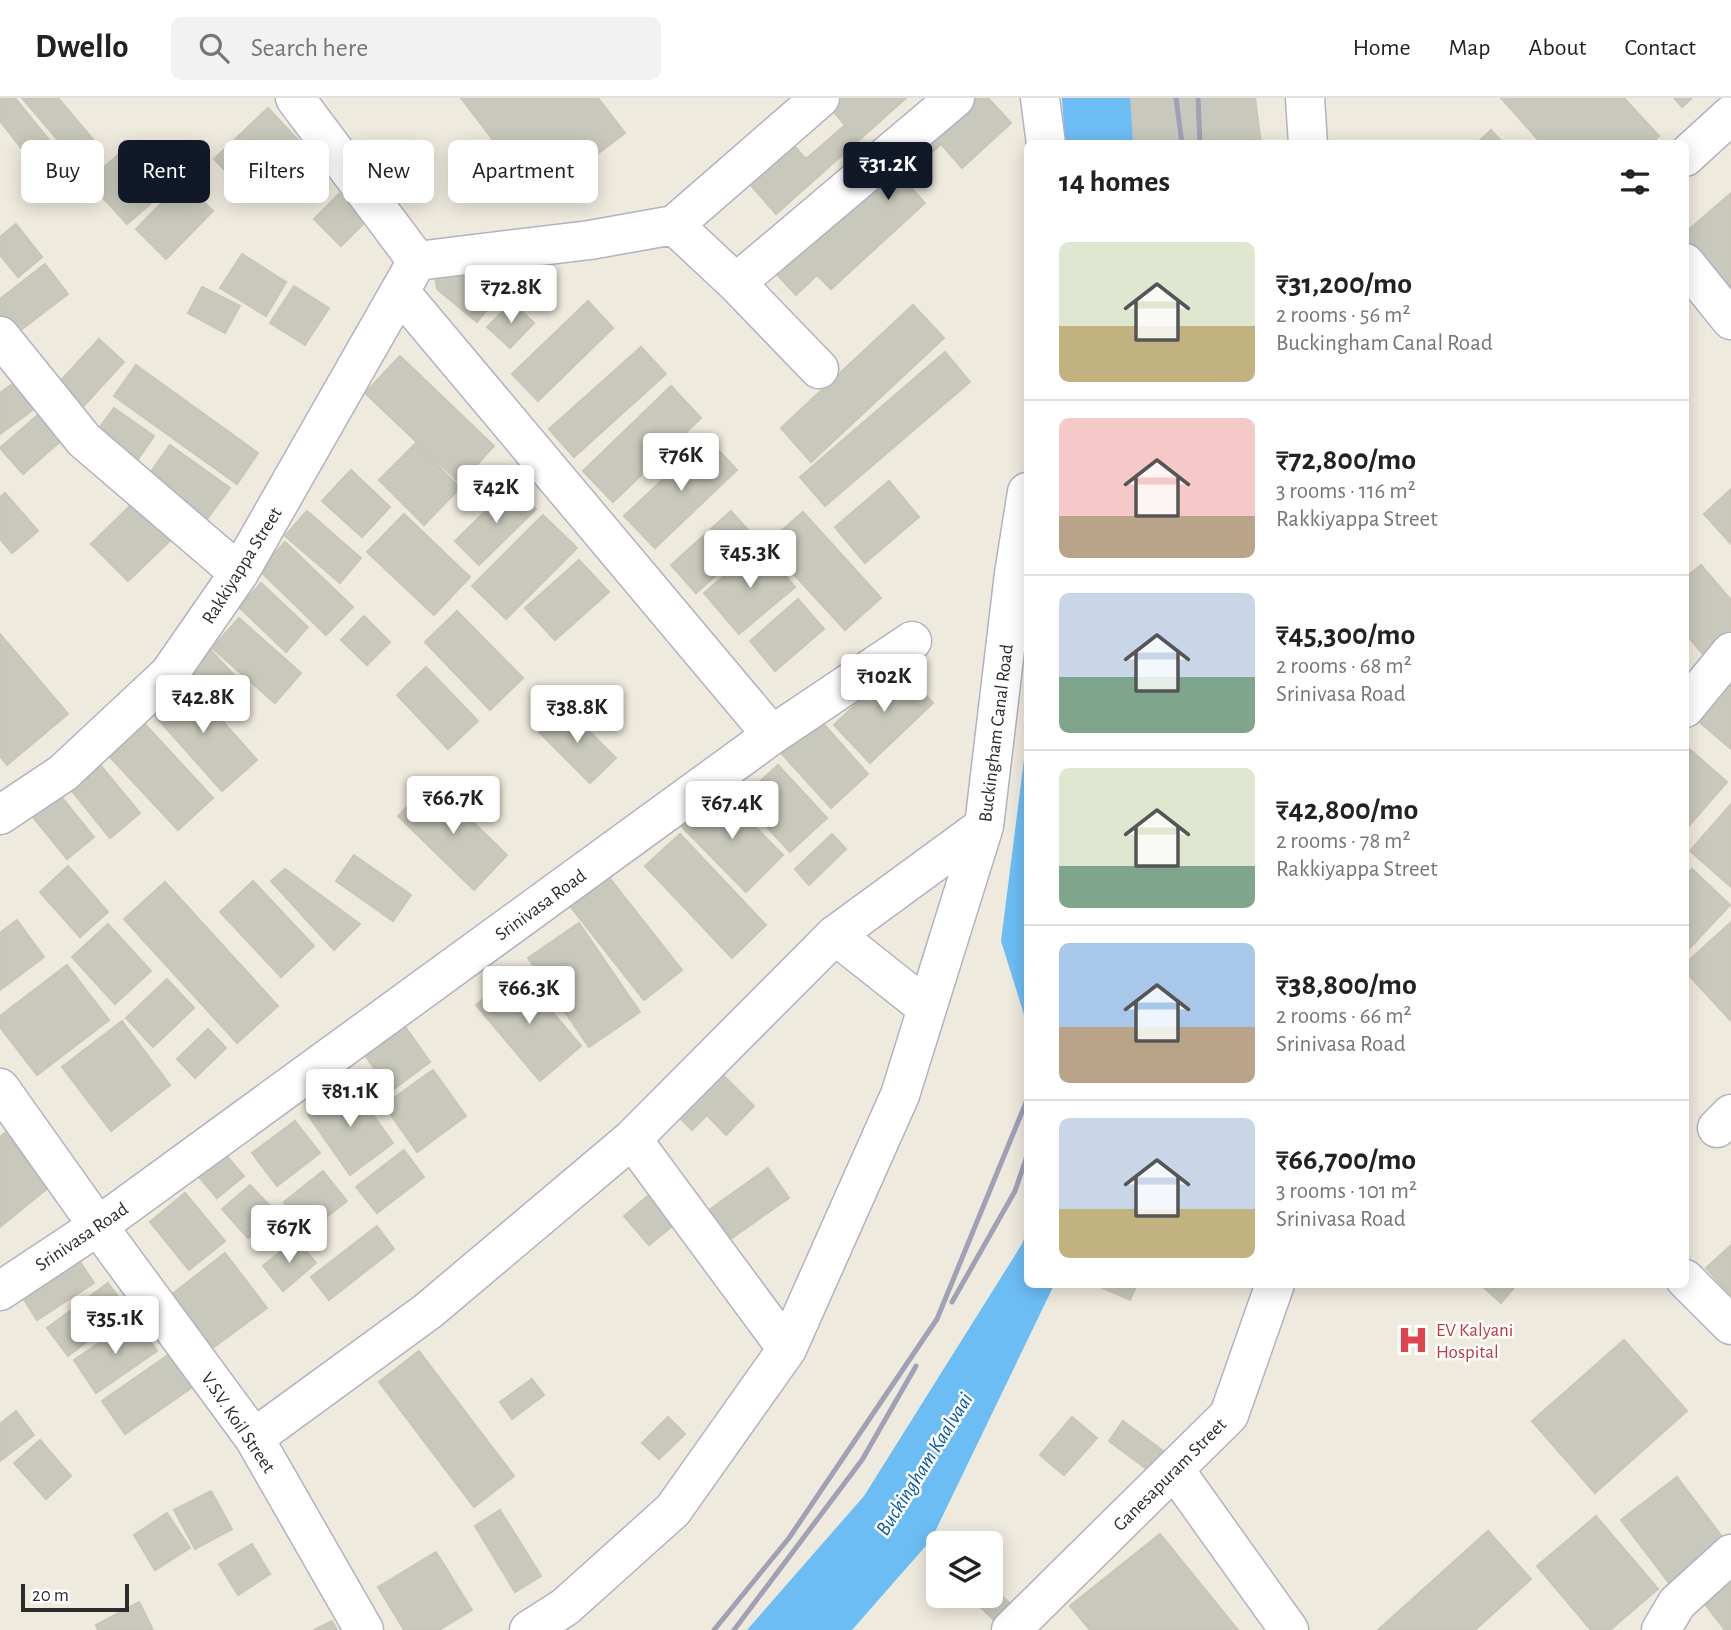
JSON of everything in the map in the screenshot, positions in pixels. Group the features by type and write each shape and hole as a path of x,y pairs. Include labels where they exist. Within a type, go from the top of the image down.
{"street":[{"path":"295,98 409,277 772,735"},
{"path":"409,277 674,225 820,98"},
{"path":"736,283 955,98"},
{"path":"1040,98 1046,140"},
{"path":"1309,140 1319,102"},
{"path":"1689,152 1731,115"},
{"path":"674,225 736,283 819,369"},
{"path":"1689,268 1731,320"},
{"name":"Rakkiyappa Street","path":"0,815 63,773 169,674 239,573 409,277"},
{"path":"0,336 84,440 239,573"},
{"name":"Buckingham Canal Road","path":"529,1630 565,1606 673,1510 787,1349 900,1095 984,825 1024,511"},
{"name":"Srinivasa Road","path":"0,1291 98,1226 772,735 912,641"},
{"path":"1689,703 1731,652"},
{"path":"254,1438 428,1311 632,1139 835,935 984,825"},
{"path":"835,935 927,1008"},
{"name":"V.S.V. Koil Street","path":"0,1088 254,1438 364,1630"},
{"path":"632,1139 787,1349"},
{"path":"1689,1283 1731,1325"},
{"name":"Ganesapuram Street","path":"1011,1630 1229,1415 1274,1288"},
{"path":"1174,1469 1289,1630"},
{"path":"1661,1630 1678,1603 1731,1553"}],"water":[{"path":"1062,98 1150,98 1154,140 1065,140"},
{"path":"1024,760 1024,1014 1001,941"},
{"name":"Buckingham Kaalvaai","path":"1024,1239 1024,1288 1053,1288 935,1531 926,1531 926,1546 852,1630 747,1630 864,1496"}],"building":[{"path":"15,98 49,140 21,140 21,148 0,121 0,100"},
{"path":"22,98 58,98 94,140 58,140"},
{"path":"461,98 598,98 625,133 598,153 598,140 493,140"},
{"path":"828,98 906,98 776,214 742,175 785,136 806,159 845,125 825,101"},
{"path":"976,98 988,98 1011,123 962,168 941,144 903,179 925,203 831,289 817,275 796,295 774,271"},
{"path":"1131,98 1255,98 1260,140 1134,140"},
{"path":"1501,98 1624,98 1659,136 1655,140 1538,140"},
{"path":"1674,98 1692,98 1682,107"},
{"path":"268,108 298,140 234,140"},
{"path":"1491,130 1500,140 1480,140"},
{"path":"224,150 224,169 214,159"},
{"path":"118,155 118,203 151,203 127,224 104,199 104,167"},
{"path":"1731,193 1731,292 1689,245 1689,230"},
{"path":"339,194 343,198 343,203 349,203 367,220 341,246 314,219"},
{"path":"161,203 205,203 213,211 166,259 136,229"},
{"path":"16,224 42,257 18,277 0,255 0,237"},
{"path":"242,254 286,282 266,316 220,288"},
{"path":"45,264 68,294 14,335 0,316 0,299"},
{"path":"464,273 492,277 504,288 477,322 437,289 435,276"},
{"path":"294,286 329,308 305,345 270,323"},
{"path":"202,287 240,306 225,333 188,313"},
{"path":"588,301 613,328 538,401 512,374"},
{"path":"512,302 534,323 510,348 487,327"},
{"path":"913,305 944,338 811,462 781,428"},
{"path":"99,339 124,362 80,410 55,387"},
{"path":"641,347 666,374 574,457 549,429"},
{"path":"945,352 970,382 825,506 800,477"},
{"path":"400,356 494,446 460,483 365,393"},
{"path":"136,365 258,453 237,484 114,396"},
{"path":"19,379 38,406 0,434 0,393"},
{"path":"671,386 701,418 613,502 583,471"},
{"path":"47,407 70,433 23,474 0,448"},
{"path":"114,408 154,436 136,462 95,434"},
{"path":"707,438 737,470 655,548 624,516"},
{"path":"416,443 460,488 424,525 379,480"},
{"path":"170,445 230,488 204,523 145,480"},
{"path":"351,470 390,507 362,537 322,501"},
{"path":"889,481 919,517 865,563 835,527"},
{"path":"512,485 536,509 479,565 455,541"},
{"path":"1731,489 1731,544 1704,514"},
{"path":"5,493 38,531 12,553 0,539 0,497"},
{"path":"138,498 175,536 128,581 91,544"},
{"path":"307,511 361,558 340,583 285,536"},
{"path":"731,511 756,539 696,593 671,565"},
{"path":"803,512 881,598 845,630 766,544"},
{"path":"404,514 470,577 434,615 367,552"},
{"path":"543,515 577,548 506,619 472,586"},
{"path":"285,542 353,607 326,635 259,570"},
{"path":"760,545 795,587 739,634 704,593"},
{"path":"579,560 609,592 555,640 525,608"},
{"path":"1701,565 1731,600 1731,629 1702,653 1689,638 1689,575"},
{"path":"261,583 308,627 286,652 239,607"},
{"path":"798,599 824,629 775,671 750,641"},
{"path":"457,611 523,678 490,710 425,642"},
{"path":"364,616 390,642 367,665 341,640"},
{"path":"239,618 301,673 275,703 212,648"},
{"path":"0,634 68,714 7,765 0,756"},
{"path":"204,643 247,689 221,714 178,667"},
{"path":"897,665 933,703 870,763 834,725"},
{"path":"426,667 478,721 448,749 397,695"},
{"path":"184,678 257,760 222,791 149,709"},
{"path":"1731,681 1731,749 1697,720"},
{"path":"564,706 616,758 590,783 539,732"},
{"path":"820,720 868,774 831,808 782,754"},
{"path":"143,722 213,798 178,830 108,755"},
{"path":"1689,749 1727,782 1689,825"},
{"path":"97,761 140,813 110,838 67,785"},
{"path":"778,765 827,818 790,852 741,799"},
{"path":"432,782 507,855 474,890 398,816"},
{"path":"718,789 783,855 746,892 681,826"},
{"path":"59,794 94,837 67,859 32,816"},
{"path":"1731,804 1731,887 1690,851"},
{"path":"680,834 766,925 732,958 645,866"},
{"path":"832,834 846,849 809,885 795,869"},
{"path":"354,855 411,895 393,921 336,881"},
{"path":"68,866 108,912 80,937 40,892"},
{"path":"285,869 360,924 334,950 271,881"},
{"path":"1692,869 1730,905 1689,949 1689,872"},
{"path":"608,876 682,970 644,1000 570,906"},
{"path":"253,881 314,946 281,977 220,912"},
{"path":"165,882 278,1006 237,1043 124,919"},
{"path":"17,920 44,957 0,990 0,933"},
{"path":"1731,922 1731,1021 1689,975 1689,960"},
{"path":"579,923 640,1012 589,1047 528,958"},
{"path":"108,924 151,971 115,1004 72,957"},
{"path":"67,965 109,1020 37,1075 0,1027 0,1016"},
{"path":"518,971 581,1046 540,1081 476,1005"},
{"path":"167,979 194,1008 153,1047 126,1018"},
{"path":"122,1021 170,1085 111,1131 62,1067"},
{"path":"404,1025 430,1062 391,1091 364,1054"},
{"path":"208,1029 226,1048 195,1078 177,1059"},
{"path":"715,1067 754,1106 726,1135 707,1115 692,1130 672,1110"},
{"path":"433,1070 466,1116 417,1152 384,1105"},
{"path":"351,1084 393,1143 350,1175 308,1115"},
{"path":"295,1121 320,1153 277,1186 252,1153"},
{"path":"5,1133 49,1187 0,1227 0,1137"},
{"path":"404,1150 424,1177 377,1213 356,1187"},
{"path":"225,1154 244,1176 217,1198 198,1176"},
{"path":"768,1168 789,1198 729,1240 709,1210"},
{"path":"323,1171 347,1201 307,1232 284,1202"},
{"path":"250,1185 276,1212 248,1238 222,1209"},
{"path":"657,1188 682,1218 649,1245 624,1216"},
{"path":"185,1193 225,1241 189,1270 150,1222"},
{"path":"377,1226 394,1249 329,1300 311,1277"},
{"path":"296,1239 316,1263 283,1291 263,1266"},
{"path":"1731,1245 1731,1295 1706,1268"},
{"path":"73,1251 94,1283 37,1320 16,1287"},
{"path":"225,1253 267,1308 211,1349 171,1295"},
{"path":"108,1283 128,1310 68,1356 47,1328"},
{"path":"1103,1288 1135,1288 1130,1300"},
{"path":"1484,1288 1514,1288 1501,1303"},
{"path":"135,1319 157,1351 96,1393 74,1360"},
{"path":"1624,1340 1687,1411 1595,1493 1532,1421"},
{"path":"419,1351 514,1476 474,1507 379,1382"},
{"path":"171,1353 194,1386 125,1434 102,1401"},
{"path":"532,1379 544,1395 512,1419 500,1402"},
{"path":"16,1411 34,1435 0,1461 0,1424"},
{"path":"668,1417 685,1434 659,1459 642,1443"},
{"path":"1072,1417 1097,1438 1064,1475 1040,1455"},
{"path":"1123,1421 1166,1453 1152,1473 1109,1441"},
{"path":"40,1440 71,1476 46,1499 14,1463"},
{"path":"1677,1477 1729,1546 1673,1588 1621,1520"},
{"path":"211,1491 232,1529 195,1549 174,1510"},
{"path":"500,1510 541,1576 515,1592 475,1526"},
{"path":"167,1513 190,1548 155,1570 134,1535"},
{"path":"1596,1516 1658,1589 1610,1630 1591,1630 1537,1566"},
{"path":"1488,1531 1531,1579 1475,1630 1378,1630"},
{"path":"1160,1534 1238,1630 1090,1630 1070,1606"},
{"path":"252,1544 270,1574 238,1595 219,1564"},
{"path":"436,1552 472,1610 439,1630 404,1630 378,1587"},
{"path":"1731,1569 1731,1630 1725,1630 1698,1595"},
{"path":"1003,1597 1014,1607 998,1624 981,1608 1003,1608"},
{"path":"139,1602 153,1630 98,1630 96,1625"},
{"path":"332,1621 337,1630 314,1630"}],"railway":[{"path":"1176,98 1181,140"},
{"path":"1198,98 1200,140"},
{"path":"714,1630 789,1538 937,1319 1024,1107"},
{"path":"952,1302 1015,1191 1024,1165"},
{"path":"734,1630 862,1460 916,1366"}],"place":[{"name":"EV Kalyani Hospital","path":"1413,1340"}]}
